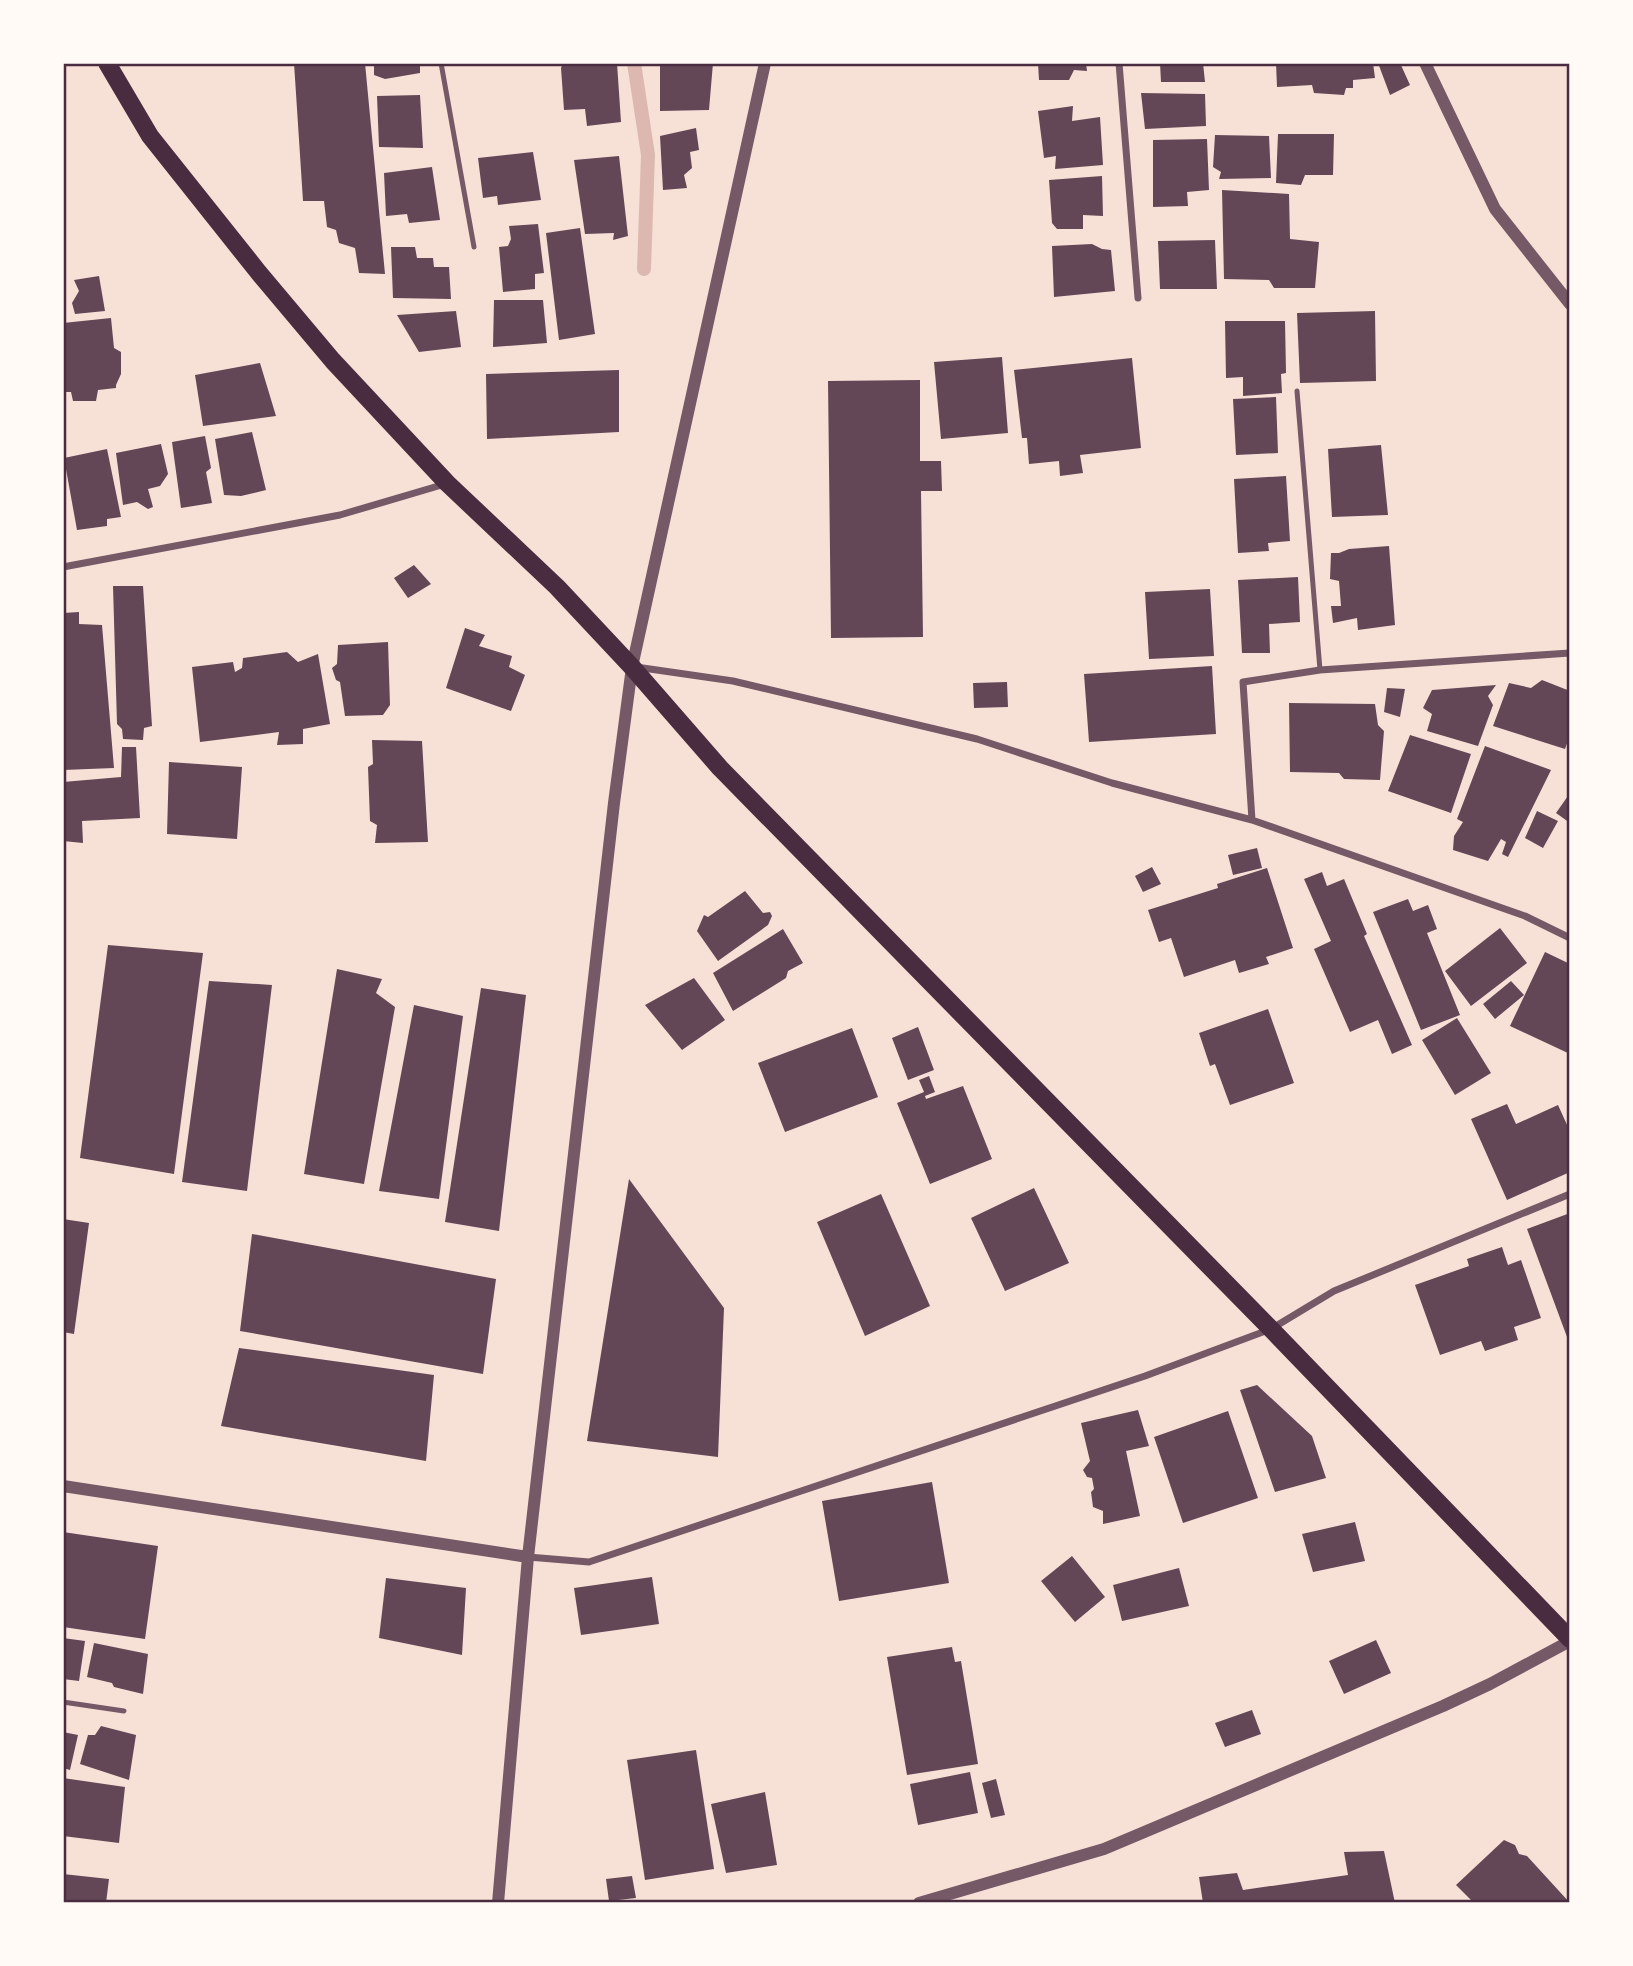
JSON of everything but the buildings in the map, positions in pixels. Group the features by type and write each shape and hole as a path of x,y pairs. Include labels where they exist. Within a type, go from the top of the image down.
{"main road":[{"path":"107,63 150,136 259,273 333,361 447,484 557,587 632,667 720,768 1271,1329 1570,1640"}],"street":[{"path":"498,1903 528,1557 632,667 765,63"},
{"path":"1119,63 1138,298"},
{"path":"1425,63 1495,209 1570,304"},
{"path":"63,567 340,515 447,484"},
{"path":"1252,820 1243,682 1320,670 1570,653"},
{"path":"632,667 733,681 976,739 1112,783 1252,820 1525,916 1570,938"},
{"path":"63,1486 528,1557 589,1562 1132,1381 1271,1329 1334,1291 1570,1194"},
{"path":"928,1902 1104,1850 1443,1706 1490,1684 1570,1640"}],"lane":[{"path":"441,63 474,247"},
{"path":"1297,391 1320,670"},
{"path":"63,1702 124,1711"}],"waterway":[{"path":"634,63 648,155 644,269"}]}
